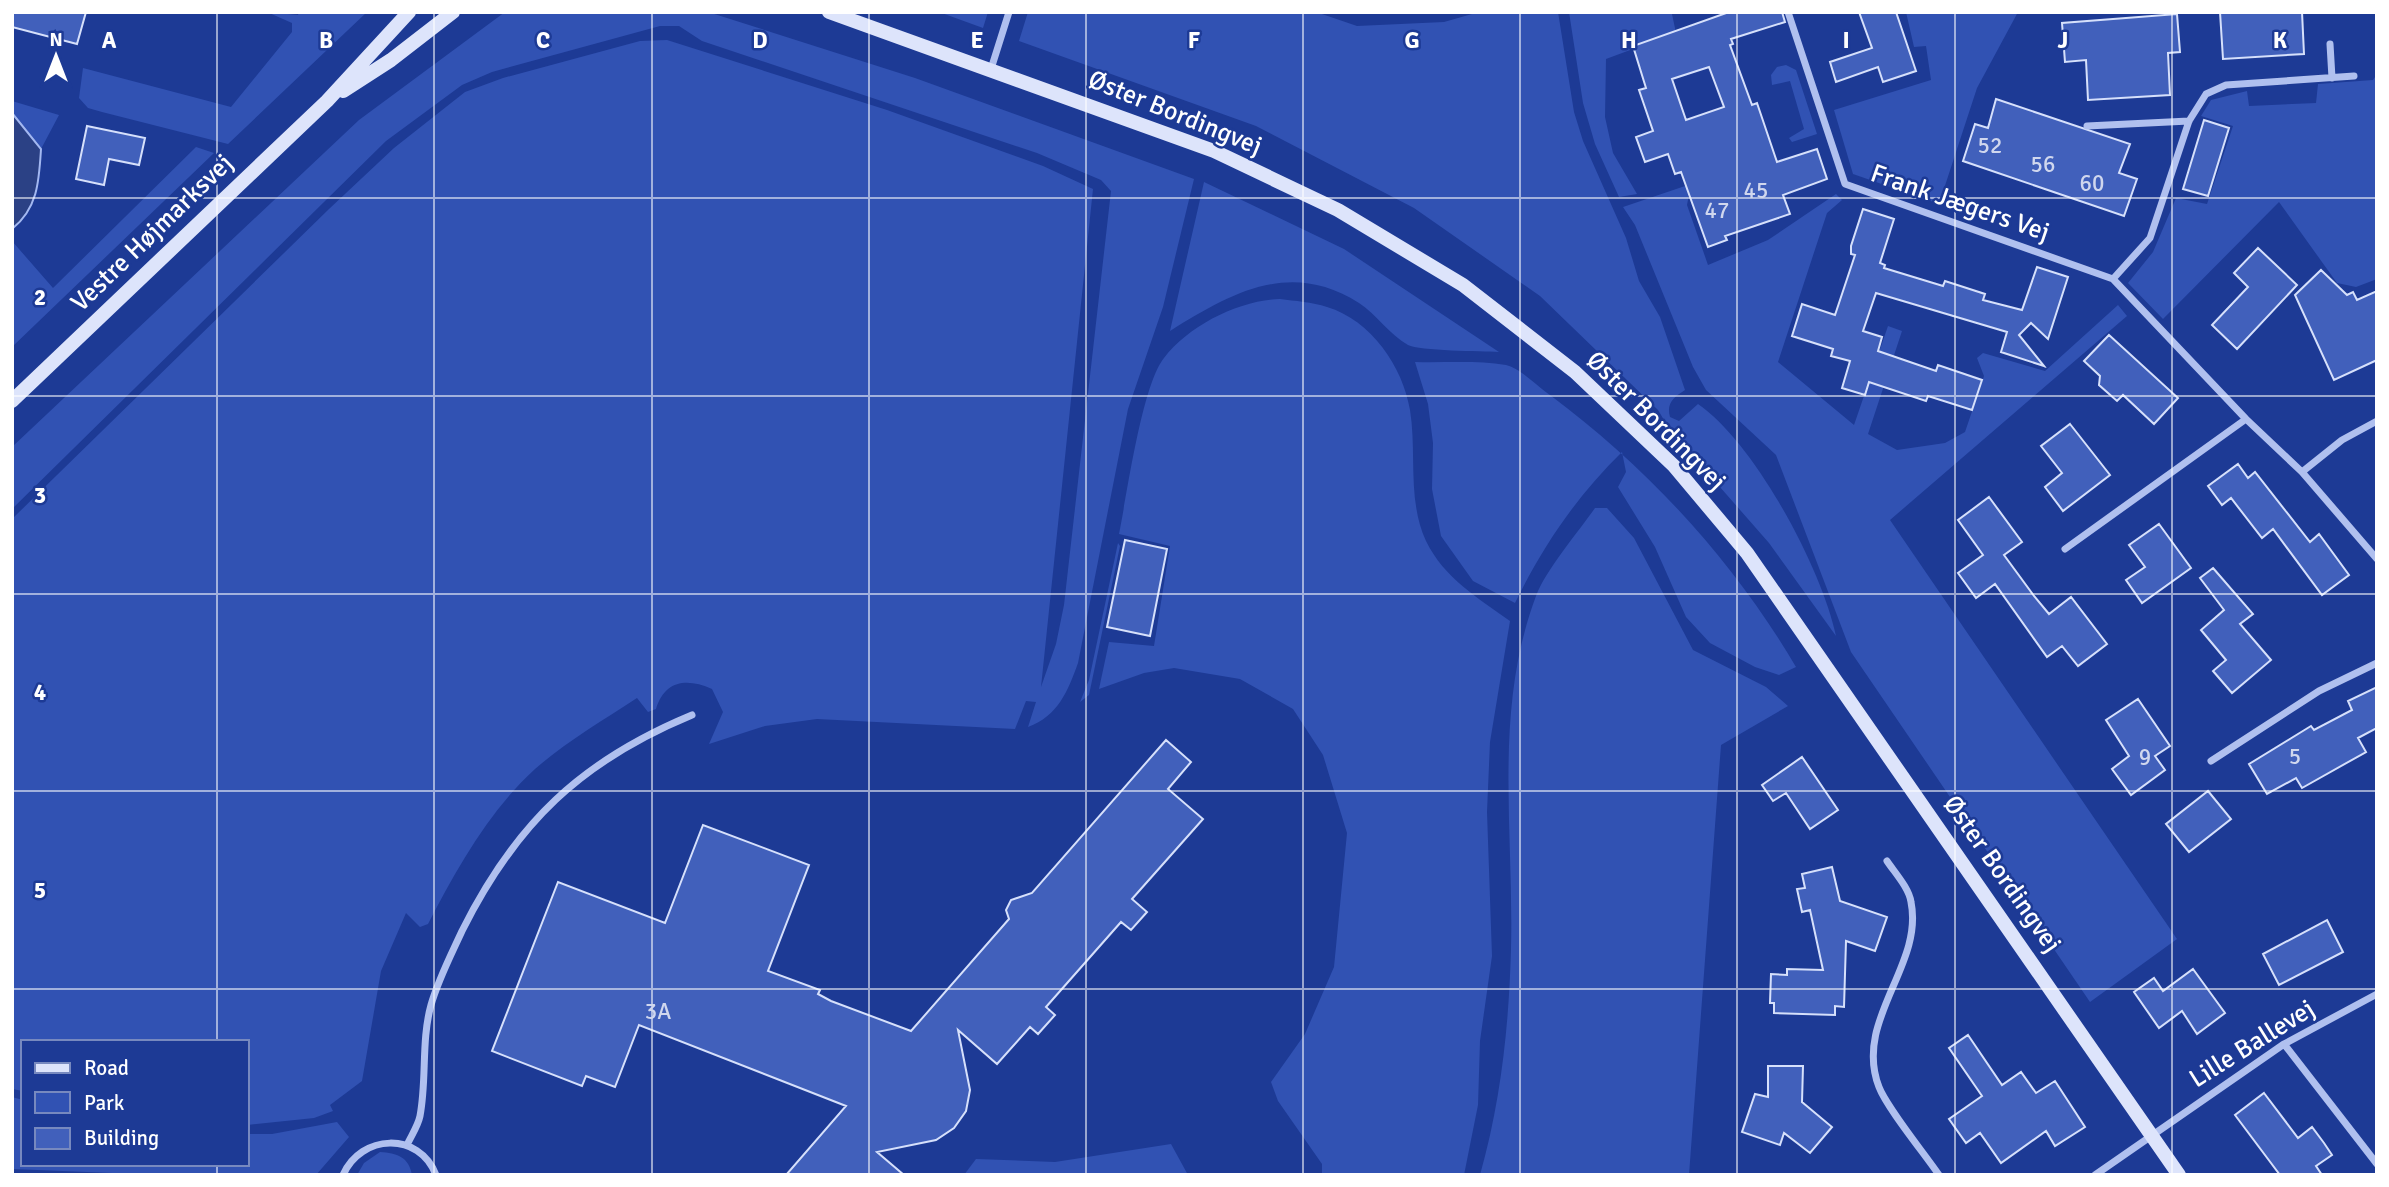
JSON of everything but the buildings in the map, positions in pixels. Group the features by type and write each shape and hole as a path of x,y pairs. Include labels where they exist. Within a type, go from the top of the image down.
{"street":[{"name":"Vestre Højmarksvej","path":"12,401 327,101 409,12"},
{"name":"Vestre Højmarksvej","path":"327,101 391,60 453,12"},
{"name":"Øster Bordingvej","path":"817,12 834,15 991,69 1214,151 1338,210 1463,285 1575,372 1674,466 1748,553 2179,1175"},
{"path":"991,69 1010,12"},
{"name":"Frank Jægers Vej","path":"1788,12 1845,184 2113,279 2246,419 2302,472 2377,559"},
{"path":"2330,44 2332,78"},
{"path":"2113,279 2150,238 2189,121 2206,94 2226,85 2354,76"},
{"path":"2087,126 2189,121"},
{"path":"2065,550 2246,419"},
{"path":"2302,472 2342,440 2377,421"},
{"path":"2211,761 2319,691 2377,663"},
{"path":"407,1145 420,1118 423,1056 431,1004 467,922 503,859 547,806 609,755 692,715"},
{"path":"1887,861 1911,899 1914,930 1875,1031 1873,1056 1879,1087 1939,1175"},
{"name":"Lille Ballevej","path":"2095,1175 2284,1044 2377,994"},
{"path":"2284,1044 2377,1164"},
{"path":"343,1175 358,1152 374,1144 391,1142 407,1145 424,1155 436,1175"}],"green space":[{"path":"267,12 298,15 299,12 367,12 228,144 88,108 79,98 83,68 231,107 292,32 292,23"},
{"path":"505,12 708,12 915,78 1194,179 1163,307 1128,409 1078,663 1061,701 1054,709 1028,727 1036,702 1026,701 1015,729 817,719 765,726 709,744 723,712 712,689 694,683 678,684 665,692 656,709 648,712 637,698 559,750 518,786 488,822 428,924 420,927 406,913 381,971 362,1081 330,1105 333,1111 314,1118 248,1125 248,1040 21,1040 21,1091 12,1089 12,519 329,209 394,148 465,92 503,78 640,41 667,40 887,110 1043,166 1093,189 1041,687 1056,644 1064,605 1111,191 1101,180 1037,153 702,41 679,26 660,26 492,72 462,85 386,141 12,509 12,447 359,120"},
{"path":"939,12 988,12 983,28"},
{"path":"1028,12 1316,12 1357,26 1444,22 1479,12 1558,12 1574,112 1583,141 1626,238 1639,281 1660,317 1685,390 1672,401 1669,408 1670,417 1679,421 1698,404 1720,422 1742,447 1763,477 1801,543 1817,577 1836,636 1769,543 1670,430 1658,410 1540,296 1414,208 1256,126 1019,41"},
{"path":"1569,12 1674,12 1672,14 1676,33 1606,59 1605,117 1613,153 1637,194 1619,197 1595,144 1583,103"},
{"path":"1906,12 2018,12 1977,88 1939,204 1853,174 1834,110 1931,80 1926,46 1914,47"},
{"path":"1786,65 1796,70 1817,134 1792,142 1789,138 1804,129 1790,81 1772,85 1771,75 1777,67"},
{"path":"2377,74 2377,279 2356,287 2337,283 2279,202 2163,319 2128,283 2153,252 2176,198 2207,204 2233,126 2201,116 2211,100 2247,91 2249,106 2316,103 2318,84 2373,80"},
{"path":"12,101 59,115 41,149 12,113"},
{"path":"196,147 214,153 12,347 12,241 53,288"},
{"path":"1204,182 1344,249 1499,352 1437,350 1408,345 1359,303 1334,290 1309,283 1261,286 1216,304 1170,331"},
{"path":"1691,184 1687,205 1708,265 1768,240 1836,194 1842,200 1827,213 1778,362 1854,425 1888,326 1902,331 1868,434 1897,450 1945,443 1965,432 1984,376 1977,358 1983,353 2045,371 2118,305 2127,316 1890,520 2177,939 2090,1002 1851,652 1776,455 1706,390 1693,367 1635,225 1623,207"},
{"path":"1280,299 1315,304 1343,313 1371,334 1382,347 1400,378 1410,410 1414,493 1426,541 1452,577 1510,621 1490,742 1487,812 1492,956 1480,1041 1478,1105 1464,1175 1322,1175 1322,1164 1278,1101 1271,1082 1305,1034 1334,967 1347,833 1323,755 1293,709 1240,679 1174,668 1144,673 1099,689 1109,642 1154,646 1170,546 1119,534 1142,415 1156,372 1175,346 1216,316 1249,304"},
{"path":"1415,362 1484,363 1511,367 1621,453 1562,523 1515,603 1473,581 1441,536 1432,489 1433,443 1428,404"},
{"path":"1623,455 1655,485 1717,553 1796,667 1779,675 1755,667 1710,643 1686,617 1655,547 1618,487 1626,472"},
{"path":"1595,508 1607,508 1634,538 1693,650 1766,687 1788,706 1721,745 1689,1175 1480,1175 1499,1091 1508,1006 1511,904 1508,771 1514,683 1523,639 1540,586"},
{"path":"1118,543 1120,546 1089,695 1080,702 1089,680"},
{"path":"12,1097 21,1099 21,1166 248,1166 248,1134 272,1134 337,1122 349,1137 316,1175 162,1175 12,1169"},
{"path":"1171,1144 1188,1175 964,1175 976,1159 1055,1162"},
{"path":"380,1152 401,1157 408,1164 412,1175 357,1175 364,1163"}],"shaded area":[{"path":"12,113 41,149 36,193 21,221 12,229"}]}
